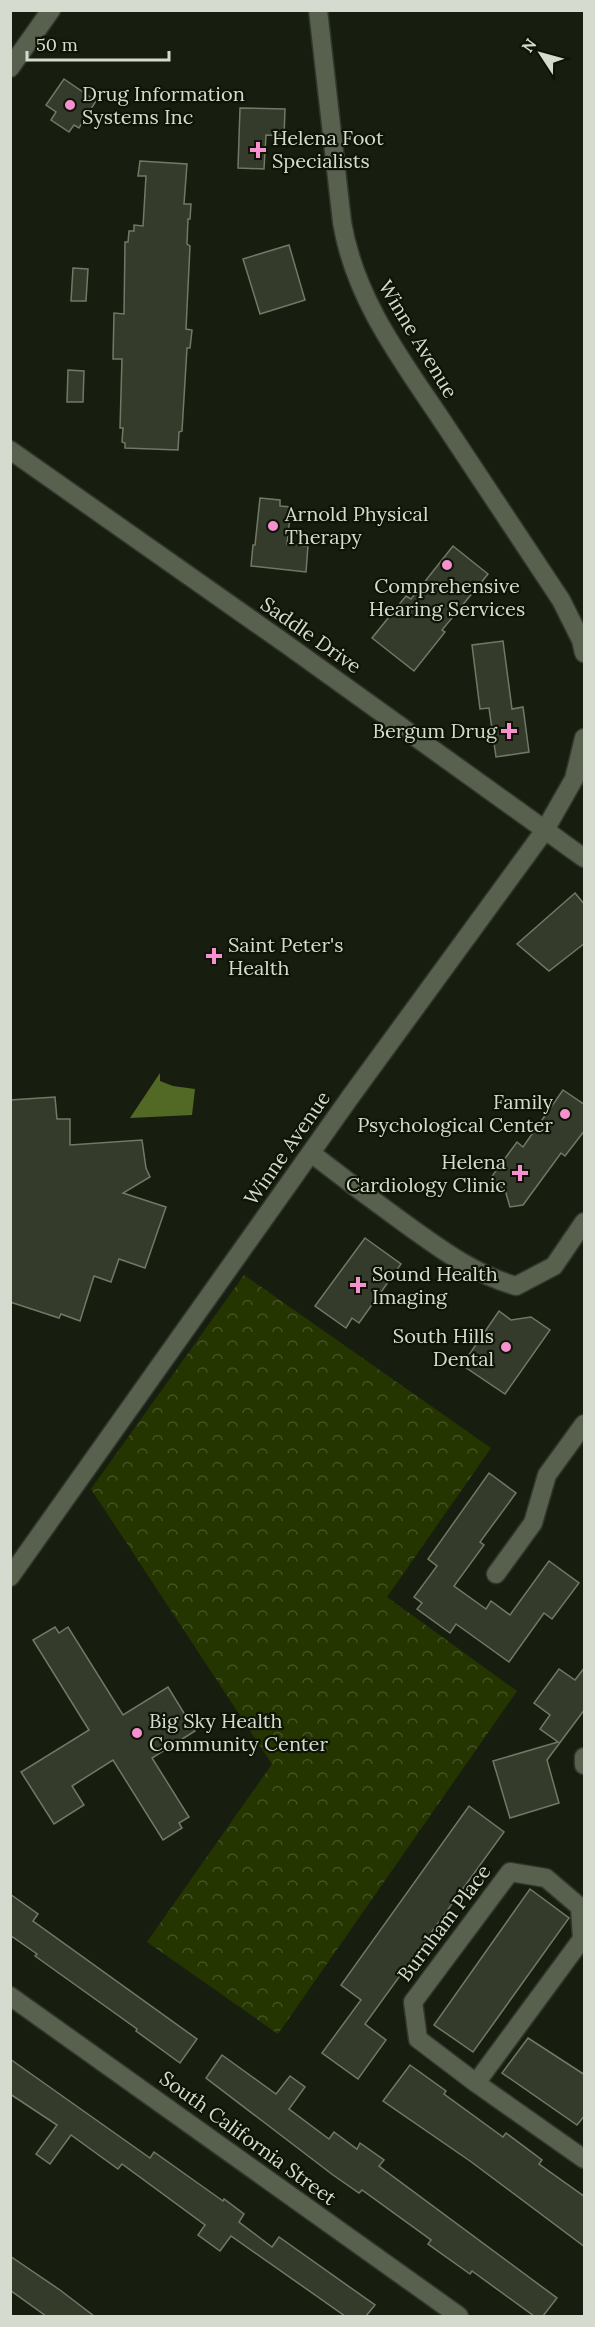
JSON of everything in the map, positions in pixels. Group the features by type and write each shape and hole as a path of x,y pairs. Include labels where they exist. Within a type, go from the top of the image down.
{"street":[{"path":"10,68 51,10"},
{"name":"Winne Avenue","path":"318,10 342,222 346,249 358,283 389,342 561,600 585,653"},
{"name":"Saddle Drive","path":"10,450 585,858"},
{"name":"Winne Avenue","path":"10,1577 311,1153 545,830 574,779 585,738"},
{"path":"311,1153 451,1257 491,1279 516,1286 554,1266 585,1222"},
{"path":"496,1574 532,1523 547,1475 585,1424"},
{"path":"585,1757 585,1765"},
{"name":"Burnham Place","path":"477,2084 582,1939 580,1907 546,1878 510,1872 414,2002 418,2038 477,2084 585,2159"},
{"name":"South California Street","path":"10,1996 459,2316"}],"green space":[{"path":"244,1275 491,1448 387,1597 517,1691 278,2034 147,1942 272,1764 91,1489"}],"shaded area":[{"path":"160,1073 160,1081 173,1086 195,1089 192,1115 130,1118"}],"building":[{"name":"Drug Information Systems Inc","path":"64,79 96,101 79,128 74,125 69,132 51,120 56,112 46,105"},
{"path":"240,108 285,109 284,136 266,135 264,169 238,168"},
{"path":"140,161 187,164 184,204 191,204 187,244 190,246 186,329 192,330 190,348 187,348 182,431 179,432 178,450 125,448 125,443 122,442 123,428 120,428 122,359 113,359 114,313 124,314 125,242 128,242 129,231 134,231 134,225 143,226 146,176 138,176"},
{"path":"289,245 305,300 260,314 243,259"},
{"path":"73,268 88,269 86,301 71,301"},
{"path":"68,370 84,371 83,402 67,402"},
{"name":"Arnold Physical Therapy","path":"260,498 280,500 280,506 291,507 287,544 308,546 306,572 251,566"},
{"path":"453,546 488,574 442,630 445,632 414,671 372,638 406,596 411,599"},
{"path":"503,641 512,709 523,707 529,752 496,757 489,708 480,709 472,645"},
{"path":"575,893 585,905 585,943 549,971 517,944"},
{"path":"563,1090 585,1105 585,1130 565,1156 561,1153 523,1205 510,1207 505,1190 490,1179 517,1142 523,1147"},
{"path":"55,1097 57,1119 70,1119 70,1145 142,1140 146,1168 150,1177 123,1193 166,1207 145,1268 119,1259 111,1282 94,1276 80,1321 61,1314 59,1318 10,1302 10,1100"},
{"name":"Sound Health Imaging","path":"365,1238 401,1264 359,1323 352,1318 346,1328 315,1306"},
{"name":"South Hills Dental","path":"499,1311 511,1320 531,1317 550,1330 505,1394 462,1365"},
{"path":"489,1473 516,1493 480,1542 484,1545 454,1586 486,1609 491,1601 510,1615 549,1561 579,1583 552,1619 544,1613 509,1662 456,1624 450,1633 417,1609 422,1603 414,1597 437,1566 428,1559"},
{"name":"Big Sky Health Community Center","path":"55,1627 59,1633 68,1627 123,1715 168,1687 195,1731 152,1758 189,1817 179,1823 182,1828 163,1840 113,1760 72,1786 84,1805 54,1824 21,1772 89,1730 33,1640"},
{"path":"585,1667 585,1709 547,1760 559,1803 510,1818 493,1761 558,1742 540,1729 550,1715 534,1703 559,1669 575,1680"},
{"path":"469,1806 504,1832 365,2024 386,2040 358,2079 322,2053 361,2000 341,1985"},
{"path":"530,1889 569,1918 473,2052 434,2025"},
{"path":"10,1894 38,1914 33,1921 197,2039 180,2063 10,1935"},
{"path":"528,2038 585,2075 585,2115 577,2125 502,2073"},
{"path":"222,2055 276,2094 290,2076 305,2087 289,2109 329,2139 334,2132 357,2149 360,2143 384,2160 379,2166 557,2298 543,2316 534,2316 472,2271 470,2274 428,2244 431,2240 362,2190 359,2193 333,2175 206,2078"},
{"path":"10,2059 150,2158 154,2152 223,2201 224,2199 244,2214 239,2222 272,2247 279,2237 375,2305 366,2316 345,2316 231,2236 220,2251 198,2235 205,2225 122,2164 118,2169 71,2135 50,2164 36,2154 57,2125 10,2094"},
{"path":"410,2065 446,2091 444,2094 503,2137 506,2133 542,2160 539,2164 585,2197 585,2247 470,2161 383,2101"},
{"path":"10,2256 94,2316 46,2316 10,2290"}],"place":[{"name":"Drug Information Systems Inc","path":"70,105"},
{"name":"Helena Foot Specialists","path":"258,150"},
{"name":"Arnold Physical Therapy","path":"273,526"},
{"name":"Comprehensive Hearing Services","path":"447,565"},
{"name":"Bergum Drug","path":"509,731"},
{"name":"Saint Peter's Health","path":"214,956"},
{"name":"Family Psychological Center","path":"565,1114"},
{"name":"Helena Cardiology Clinic","path":"520,1173"},
{"name":"Sound Health Imaging","path":"358,1285"},
{"name":"South Hills Dental","path":"506,1347"},
{"name":"Big Sky Health Community Center","path":"137,1733"}]}
